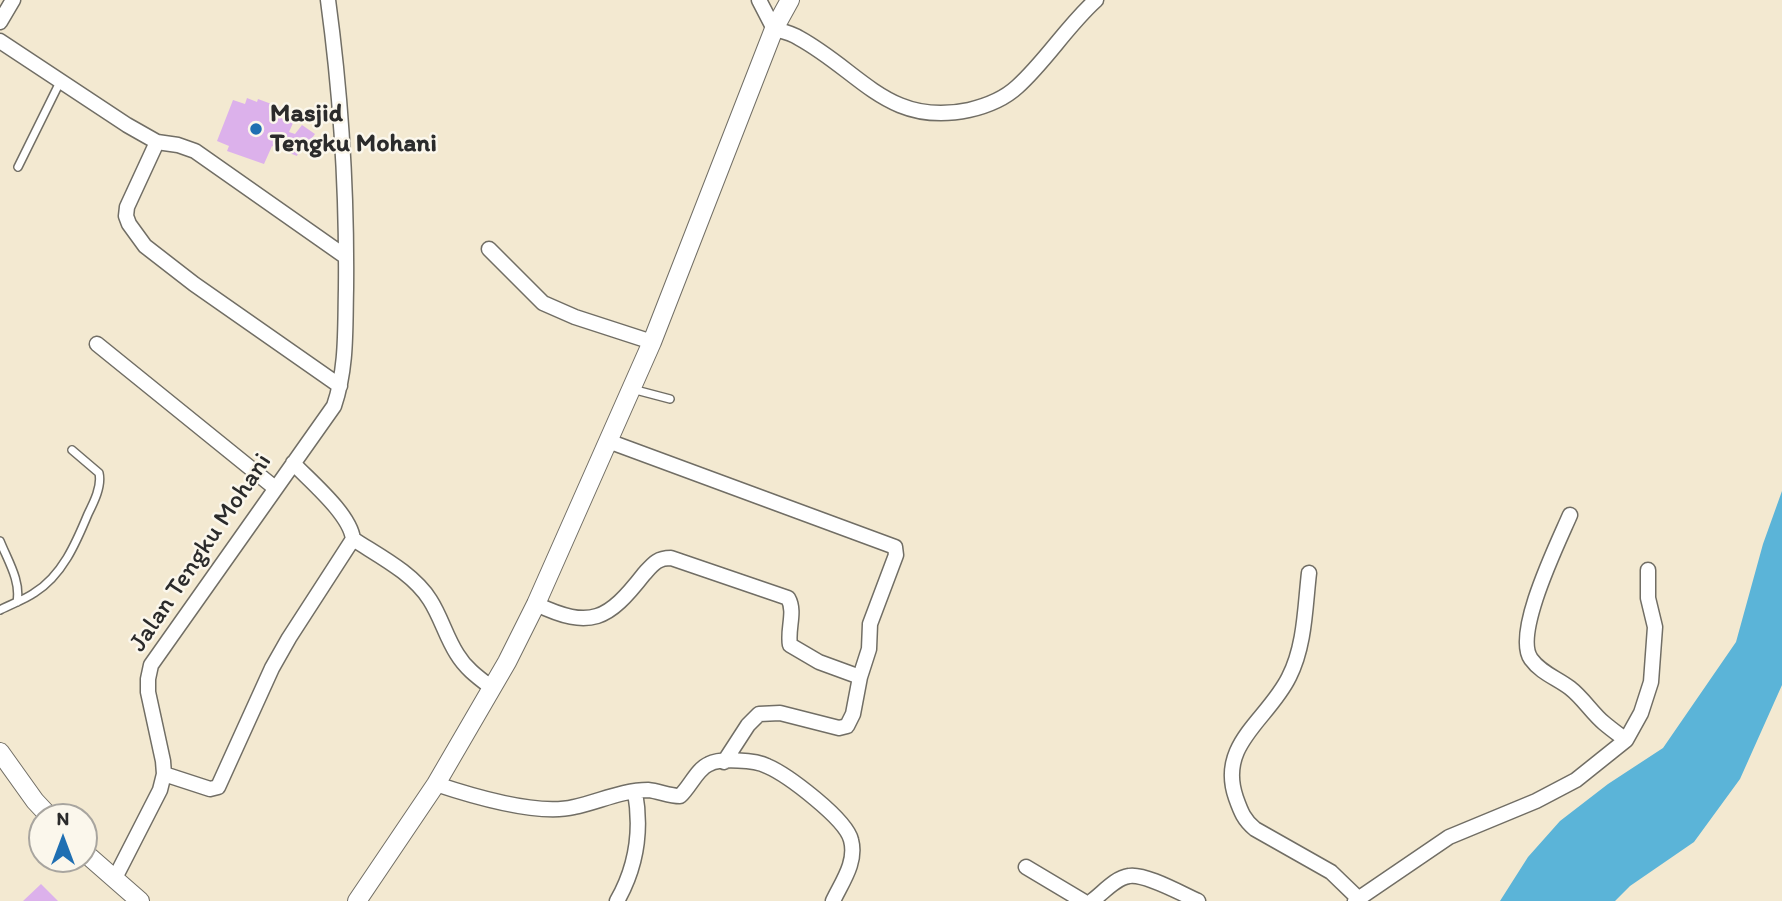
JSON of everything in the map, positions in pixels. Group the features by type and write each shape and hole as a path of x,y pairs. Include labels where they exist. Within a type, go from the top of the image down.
{"street":[{"path":"0,22 13,0"},
{"name":"Jalan Tengku Mohani","path":"164,774 148,692 151,665 334,406 340,386 344,359 346,257 336,55 328,0"},
{"path":"759,0 774,29 798,37 879,95 898,106 915,111 950,114 998,101 1015,89 1096,0"},
{"path":"356,901 436,784 492,688 536,604 652,342 774,29 790,0"},
{"path":"0,41 157,142 195,151 346,257"},
{"path":"157,142 127,207 126,216 145,246 194,284 340,386"},
{"path":"489,249 543,303 575,317 652,342"},
{"path":"97,344 275,488"},
{"path":"608,441 895,548 896,555 870,624 869,649 853,714 847,726 839,728 780,713 759,714 748,725 724,762"},
{"path":"115,878 160,790 164,774 210,789 218,787 278,658 353,539 352,531 343,517 293,463"},
{"path":"1570,516 1537,593 1526,646 1529,657 1540,670 1569,687 1603,723 1626,740"},
{"path":"353,539 410,578 420,588 430,599 456,653 473,673 492,688"},
{"path":"536,604 573,618 601,616 619,603 655,561 671,558 788,598 792,606 788,635 790,645 819,662 860,677"},
{"path":"1309,572 1301,642 1289,678 1236,751 1231,767 1232,787 1244,820 1331,872 1357,900 1449,837 1536,801 1576,780 1626,740 1641,713 1651,682 1655,627 1648,598 1648,570"},
{"path":"0,752 36,803"},
{"path":"436,784 495,800 540,808 572,808 604,798 649,790 680,796 710,762 755,762 767,765 821,802 851,837 851,864 833,901"},
{"path":"617,901 627,884 639,837 635,792"},
{"path":"98,864 140,901"},
{"path":"1026,867 1083,901"},
{"path":"1092,901 1120,879 1131,875 1198,901"}],"lane":[{"path":"18,167 60,81"},
{"path":"631,388 670,400"},
{"path":"0,610 35,593 66,561 74,548 98,488 99,473 72,450"},
{"path":"0,541 17,581 17,602"}],"water":[{"path":"1782,491 1782,685 1740,779 1694,842 1630,886 1615,901 1500,901 1528,857 1560,821 1608,784 1663,748 1736,642 1763,544"}],"building":[{"name":"Masjid Tengku Mohani","path":"247,98 285,109 281,118 293,123 289,132 295,134 302,125 315,134 304,149 300,147 297,156 272,146 264,164 227,151 229,146 217,141 233,100 245,104"},
{"path":"41,884 58,901 23,901"}],"place":[{"name":"Masjid Tengku Mohani","path":"256,129"}]}
